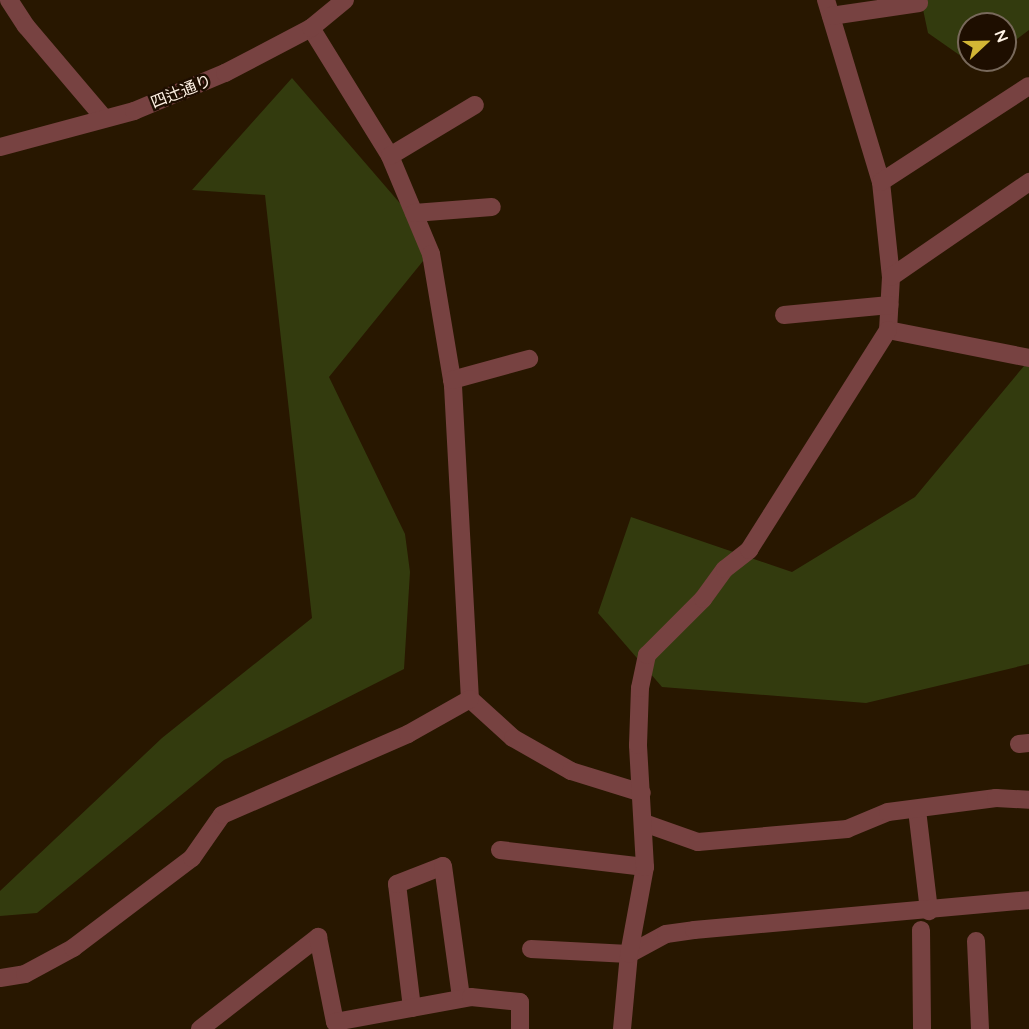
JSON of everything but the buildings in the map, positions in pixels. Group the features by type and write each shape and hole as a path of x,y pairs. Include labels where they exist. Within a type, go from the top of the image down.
{"street":[{"path":"9,0 26,26 104,118"},
{"name":"四辻通り","path":"0,147 134,111 225,73 311,28 345,0"},
{"path":"622,1029 629,954 645,867 640,688 647,656 703,599 725,569 749,550 888,330 891,277 881,182 829,8 919,3"},
{"path":"311,28 390,156 431,254 452,380 470,699 513,738 571,771 642,793"},
{"path":"881,182 1029,86"},
{"path":"390,156 475,105"},
{"path":"891,277 1029,182"},
{"path":"414,213 492,207"},
{"path":"784,315 890,305"},
{"path":"888,330 1029,358"},
{"path":"452,380 529,359"},
{"path":"0,978 26,974 73,948 192,858 222,815 408,734 470,699"},
{"path":"644,823 698,842 847,829 888,812 996,798 1029,800"},
{"path":"917,810 929,910"},
{"path":"501,850 645,867"},
{"path":"412,1008 397,885 443,867 461,998"},
{"path":"531,949 629,954 666,934 1029,900"},
{"path":"921,930 922,1029"},
{"path":"200,1029 318,937 335,1022 461,998 520,1002 520,1029"},
{"path":"976,940 980,1029"}],"green space":[{"path":"921,0 1029,0 1029,30 1017,39 1017,12 957,12 957,53 928,33"},
{"path":"292,78 436,245 329,377 405,534 410,572 404,669 224,760 37,913 0,916 0,891 162,738 312,618 265,195 192,190"},
{"path":"1029,360 1029,664 866,703 662,687 598,613 631,517 792,572 915,497"}]}
